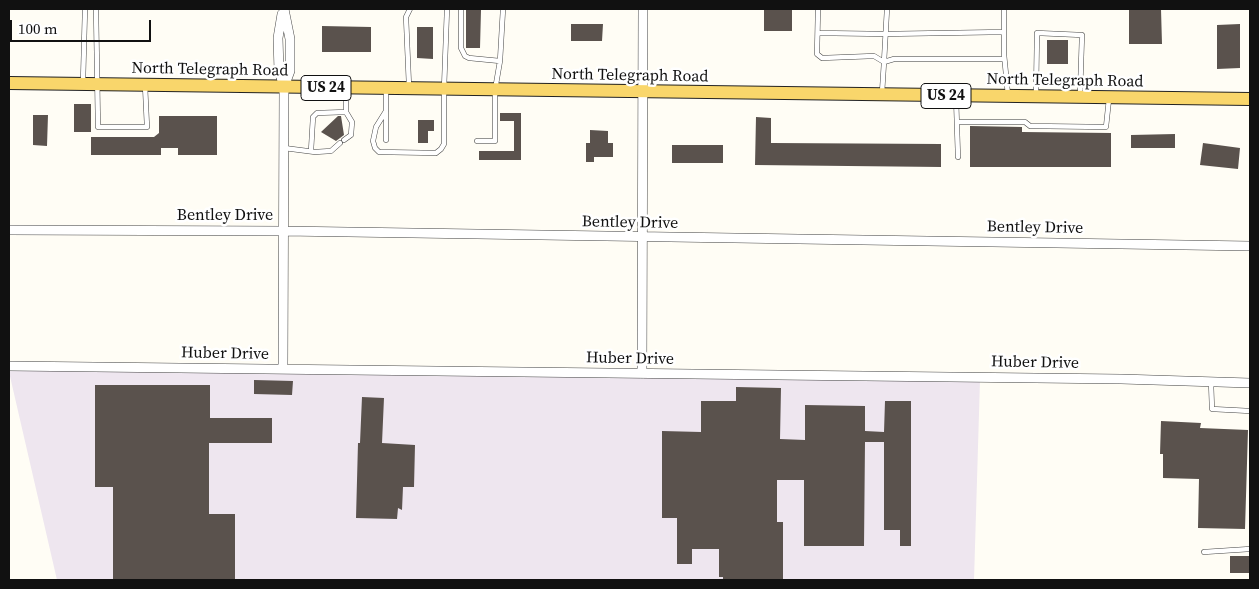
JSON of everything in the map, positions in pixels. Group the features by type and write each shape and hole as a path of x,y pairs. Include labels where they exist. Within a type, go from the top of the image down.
{"main road":[{"name":"North Telegraph Road","path":"9,83 1250,99"}],"street":[{"path":"283,9 290,39 290,72 284,87 283,369"},
{"path":"642,374 643,9"},
{"name":"Bentley Drive","path":"9,230 284,231 1250,246"},
{"name":"Huber Drive","path":"9,366 1121,379 1250,384"}],"lane":[{"path":"83,84 85,9"},
{"path":"96,9 98,127 147,127 145,85"},
{"path":"409,89 406,16 410,9"},
{"path":"386,111 376,126 373,141 375,148 379,152 436,153 444,144 447,9"},
{"path":"461,9 462,48 465,56 500,61"},
{"path":"477,141 494,141 495,90 500,61 503,9"},
{"path":"818,9 817,54 822,58 874,56 884,62 894,59 1004,59"},
{"path":"882,95 886,9"},
{"path":"1004,9 1004,59 1008,96"},
{"path":"818,33 1004,32"},
{"path":"1036,97 1037,33 1082,35 1080,97"},
{"path":"284,148 311,151 331,150 351,135 352,122 346,112 346,88"},
{"path":"386,88 386,140"},
{"path":"956,96 958,157"},
{"path":"957,122 1025,122 1030,126 1106,127 1110,97"},
{"path":"311,151 313,117 317,113 346,112"},
{"path":"1211,382 1212,409 1250,411"},
{"path":"1204,552 1250,549"}],"shaded area":[{"path":"9,366 980,380 974,580 57,580"}],"building":[{"path":"764,9 792,9 792,31 764,31"},
{"path":"1129,9 1161,9 1162,44 1129,44"},
{"path":"466,10 481,10 480,48 466,48"},
{"path":"571,24 603,24 602,41 571,41"},
{"path":"1240,24 1240,68 1217,69 1217,25"},
{"path":"322,26 371,27 371,52 322,52"},
{"path":"417,27 433,27 433,59 417,58"},
{"path":"1047,40 1068,40 1068,64 1047,64"},
{"path":"74,104 91,104 91,132 74,132"},
{"path":"500,113 521,113 521,160 479,160 479,151 514,151 514,121 500,121"},
{"path":"33,115 48,115 47,146 33,145"},
{"path":"159,116 217,116 217,155 178,155 178,148 161,148 161,155 91,155 91,137 154,137 159,133"},
{"path":"338,116 341,116 344,135 336,141 321,132"},
{"path":"756,117 771,118 771,143 941,144 941,167 755,165"},
{"path":"418,120 434,120 434,131 428,131 428,143 418,143"},
{"path":"970,126 1022,127 1022,132 1111,133 1111,167 970,167"},
{"path":"590,130 608,131 608,143 613,143 613,157 594,157 594,162 586,162 586,143 590,143"},
{"path":"1175,134 1175,148 1131,148 1131,135"},
{"path":"1203,143 1240,148 1238,169 1200,165"},
{"path":"672,145 723,145 723,163 672,163"},
{"path":"254,380 293,381 292,395 254,394"},
{"path":"95,385 210,385 210,418 272,418 272,443 209,443 209,514 235,514 235,580 113,580 113,487 95,487"},
{"path":"736,387 781,388 780,439 805,440 805,405 865,406 865,431 884,432 885,401 911,401 911,546 900,546 900,530 884,530 884,442 865,442 864,546 804,546 804,480 777,480 777,522 783,522 783,580 723,580 723,577 719,577 719,549 692,549 692,564 677,564 677,518 662,518 662,431 701,432 701,401 736,401"},
{"path":"362,397 384,398 382,443 415,445 414,487 403,487 402,510 398,508 397,519 356,518 358,443 360,443"},
{"path":"1161,421 1201,423 1200,428 1248,430 1245,529 1198,528 1199,479 1163,478 1163,454 1160,454"},
{"path":"1230,556 1250,556 1250,573 1230,573"}]}
